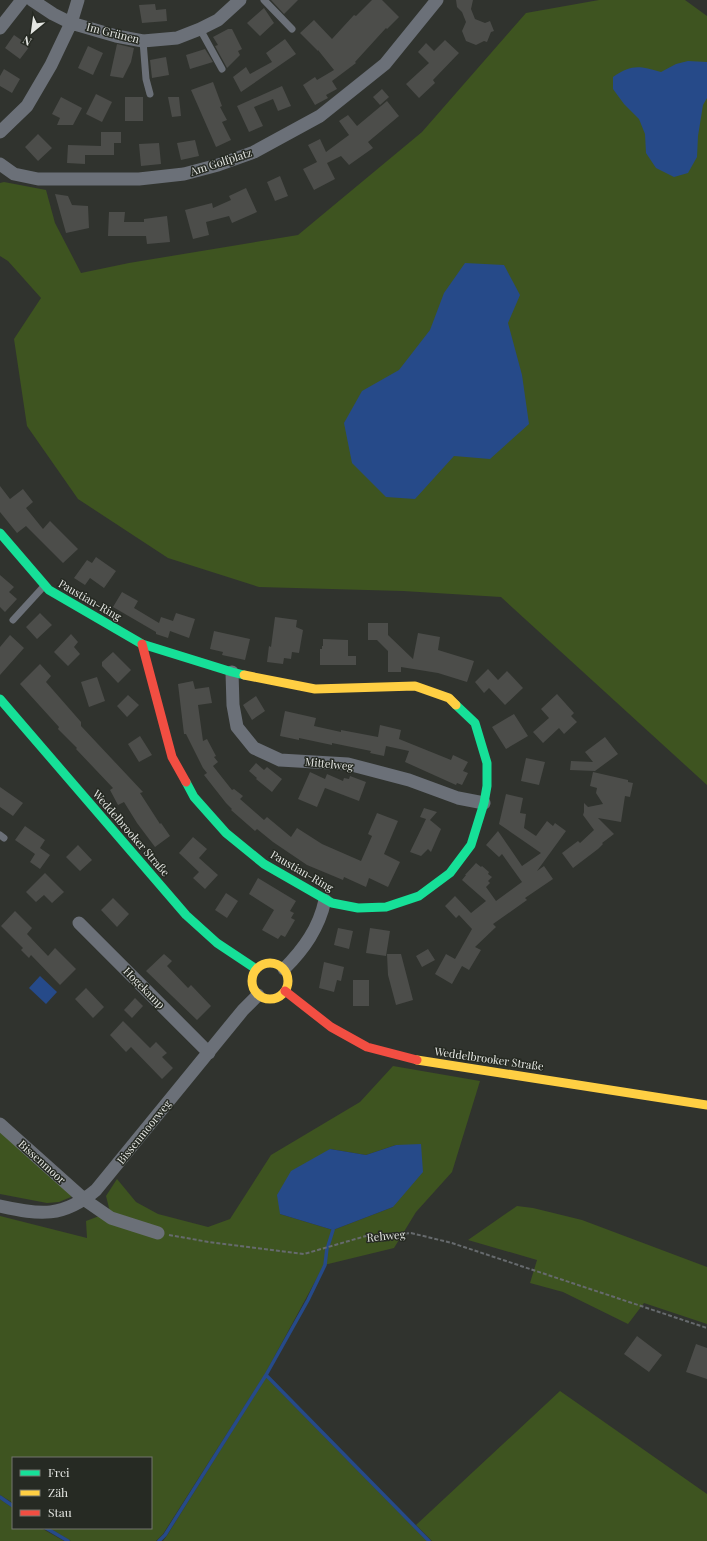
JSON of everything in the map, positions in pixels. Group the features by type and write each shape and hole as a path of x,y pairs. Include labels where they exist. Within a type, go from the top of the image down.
{"street":[{"path":"0,28 22,0"},
{"name":"Im Grünen","path":"32,0 53,14 71,23 116,36 143,41 177,38 200,29 218,20 240,0"},
{"path":"0,132 27,106 51,65 71,23 78,0"},
{"name":"Am Golfplatz","path":"0,164 14,174 38,179 139,179 184,174 218,165 254,152 320,116 385,64 437,0"},
{"name":"Paustian-Ring","path":"0,533 49,590 142,644 232,672 315,689 415,686 449,698 475,724 487,763 488,786 471,845 450,873 419,896 386,907 358,908 325,900 264,864 226,833 194,797 172,757 142,644"},
{"name":"Mittelweg","path":"232,672 232,705 237,727 254,748 280,760 348,764 409,780 458,798 484,803"},
{"name":"Weddelbrooker Straße","path":"0,699 186,915 217,943 256,969"},
{"path":"284,969 305,945 317,925 325,900"},
{"name":"Hogekamp","path":"79,923 209,1053"},
{"path":"270,963 284,969 288,980 285,991 280,995 269,999 258,995 254,991 252,980 256,969 260,966 270,963"},
{"name":"Weddelbrooker Straße","path":"285,991 331,1027 367,1048 425,1062 707,1105"},
{"name":"Bissenmoorweg","path":"2,1206 44,1214 65,1210 85,1200 96,1190 258,995"},
{"name":"Bissenmoor","path":"0,1124 85,1200"},
{"path":"85,1200 111,1218 158,1233"}],"lane":[{"path":"264,0 292,29"},
{"path":"200,29 222,69"},
{"path":"143,41 146,79 150,94"},
{"path":"13,620 45,585"}],"path":[{"name":"Rehweg","path":"158,1233 209,1242 304,1254 366,1236 411,1233 452,1243 707,1328"}],"green space":[{"path":"599,0 685,0 707,16 707,785 501,597 403,591 259,587 168,558 78,499 27,426 14,339 41,298 8,261 0,256 0,183 4,182 46,190 55,223 81,273 129,263 298,235 422,132 526,13"},
{"path":"393,1066 480,1081 452,1172 416,1212 394,1248 324,1265 265,1374 163,1534 156,1541 71,1541 51,1529 152,1529 152,1457 12,1457 12,1502 0,1495 0,1216 87,1238 86,1221 110,1212 106,1196 117,1179 136,1202 158,1214 208,1227 230,1219 271,1155 360,1102","holes":["396,1145 393,1207 333,1230 280,1214 330,1149 366,1155"]},
{"path":"0,1128 70,1191 71,1197 59,1202 47,1203 0,1194"},
{"path":"517,1206 533,1208 582,1220 707,1267 707,1324 644,1303 628,1324 563,1292 530,1283 537,1260 468,1240"},
{"path":"266,1377 427,1541 163,1541"},
{"path":"560,1391 707,1494 707,1541 432,1541 416,1525"},
{"path":"0,1499 12,1507 12,1529 43,1529 64,1541 0,1541"}],"water":[{"path":"688,61 707,62 707,98 703,105 698,136 697,157 688,173 674,177 656,168 646,153 645,134 639,119 624,104 613,89 613,77 625,70 636,67 661,72 676,64"},
{"path":"465,263 504,265 520,295 508,323 522,375 529,424 490,459 454,456 415,499 386,497 352,463 344,423 362,391 399,370 430,330 444,293"},
{"path":"40,976 57,992 46,1004 29,988"},
{"path":"421,1144 423,1172 393,1207 333,1230 280,1214 277,1195 291,1171 330,1149 366,1155 396,1145"}],"building":[{"path":"271,0 298,0 284,14"},
{"path":"372,0 382,0 399,17 387,29 386,28 355,62 356,63 332,81 337,89 326,95 328,98 315,105 303,85 315,77 317,80 334,70 318,50 300,33 314,20 332,39 354,15 356,16"},
{"path":"456,0 473,0 471,9 475,19 485,23 490,21 494,31 491,32 487,42 484,41 476,45 466,41 462,31 466,22 462,12 457,7"},
{"path":"155,4 156,10 166,9 167,21 142,23 139,5"},
{"path":"264,8 274,23 260,36 247,23"},
{"path":"228,29 232,29 242,49 238,51 240,55 227,68 215,46 218,45 213,37"},
{"path":"14,35 30,46 20,59 5,48"},
{"path":"285,39 296,54 241,92 233,77 246,67 250,74 272,62 266,53"},
{"path":"445,40 459,53 433,80 435,83 419,98 406,84 429,63 418,52 426,43 434,51"},
{"path":"117,44 134,48 131,62 123,78 110,76"},
{"path":"88,46 103,53 93,75 78,68"},
{"path":"205,49 213,62 190,69 186,55"},
{"path":"166,57 169,75 152,78 150,60"},
{"path":"4,69 20,79 12,93 0,86 0,76"},
{"path":"213,82 222,106 220,107 227,120 222,122 231,140 216,147 191,90"},
{"path":"282,86 291,106 278,111 273,99 254,107 263,126 249,132 237,106"},
{"path":"382,89 389,97 380,105 373,97"},
{"path":"96,94 112,102 102,122 86,114"},
{"path":"61,97 82,108 73,125 57,125 60,118 52,114"},
{"path":"125,97 143,97 143,121 125,121"},
{"path":"168,97 179,97 181,116 172,117"},
{"path":"387,101 399,116 368,142 373,148 349,165 341,156 327,163 335,179 314,190 303,169 317,162 308,145 320,139 326,152 349,135 339,121 348,115 357,126"},
{"path":"101,132 121,132 121,143 114,143 114,155 85,155 85,164 67,163 68,145 101,146"},
{"path":"38,134 52,148 38,161 25,147"},
{"path":"195,140 199,156 181,160 177,143"},
{"path":"159,143 161,164 141,166 139,144"},
{"path":"280,176 288,196 275,201 267,182"},
{"path":"246,188 257,212 232,223 229,216 206,222 209,235 193,239 185,210 212,203 213,208 231,200 229,196"},
{"path":"55,194 68,196 72,205 88,206 89,228 66,233"},
{"path":"109,212 125,212 124,222 144,222 144,219 167,216 170,242 147,244 146,236 108,236"},
{"path":"0,486 10,499 23,489 33,502 26,508 43,529 50,521 78,549 63,563 26,526 17,533 0,512"},
{"path":"96,557 116,571 104,588 90,578 85,585 74,578 87,560 92,563"},
{"path":"0,575 14,587 9,592 17,599 5,612 0,607"},
{"path":"122,592 138,601 134,608 159,623 161,617 173,621 176,613 195,619 189,638 170,631 168,638 156,634 156,632 113,607"},
{"path":"40,613 52,625 37,639 26,627"},
{"path":"275,617 297,620 296,627 303,630 299,653 292,652 291,659 284,658 283,664 267,662 269,646 271,647"},
{"path":"368,623 388,623 388,635 413,659 418,633 440,637 438,650 474,661 467,682 438,673 401,667 401,672 388,672 388,651 377,640 368,640"},
{"path":"214,631 250,639 245,660 222,655 223,652 210,649"},
{"path":"71,634 78,642 74,647 80,654 68,666 54,652"},
{"path":"10,635 24,648 0,675 0,647"},
{"path":"323,639 348,640 348,656 356,656 356,665 320,665 320,649 322,649 323,646"},
{"path":"113,652 131,670 118,683 102,666 102,662"},
{"path":"40,664 51,676 46,682 81,722 81,726 143,792 140,793 160,824 161,823 170,836 155,847 137,823 124,802 118,805 110,790 113,788 58,729 59,727 20,684"},
{"path":"488,669 498,680 507,671 523,688 505,705 489,688 484,693 475,682"},
{"path":"97,677 105,701 89,707 81,682"},
{"path":"193,681 195,689 209,687 212,703 198,705 203,741 207,739 216,756 214,757 218,762 213,766 232,790 234,789 243,796 240,799 264,820 267,817 291,837 297,828 322,844 361,861 372,836 368,834 377,813 398,821 384,854 400,862 388,887 369,878 366,887 344,877 343,880 307,865 273,842 257,829 255,831 231,810 232,809 204,775 207,773 186,734 184,734 178,684"},
{"path":"557,694 574,713 571,716 577,722 564,734 559,728 543,743 533,732 549,718 541,709"},
{"path":"128,695 139,705 127,717 117,706"},
{"path":"256,696 265,711 252,720 243,705"},
{"path":"285,711 316,718 314,726 341,732 341,730 378,737 380,725 401,730 399,739 451,760 453,755 468,762 463,771 468,773 462,785 457,783 456,785 405,762 409,751 386,746 384,756 370,753 371,751 332,743 332,745 299,738 299,740 280,736"},
{"path":"514,714 528,736 506,749 492,727"},
{"path":"140,736 152,755 139,762 128,744"},
{"path":"605,737 618,754 595,771 570,770 571,761 593,762 585,752"},
{"path":"526,758 545,762 539,785 521,781"},
{"path":"256,763 264,770 267,767 282,779 272,792 249,771"},
{"path":"310,772 325,779 327,774 343,781 344,778 349,779 350,776 366,782 359,801 325,788 317,807 298,799"},
{"path":"593,772 628,780 628,782 633,783 630,797 625,796 621,822 598,818 614,834 602,843 603,844 598,849 573,868 562,853 578,841 580,843 594,830 583,815 584,803 588,807 603,804 596,793 597,788 590,786"},
{"path":"0,787 23,803 13,816 0,807"},
{"path":"506,794 523,798 520,813 526,814 524,828 536,836 547,821 553,826 555,823 566,831 537,871 544,866 553,879 525,898 527,900 493,924 496,927 475,947 481,950 469,970 462,966 452,984 435,974 446,954 455,959 472,929 459,915 456,918 445,906 455,896 471,913 486,901 462,880 465,875 476,863 481,867 482,866 492,877 488,881 490,883 486,887 496,901 522,882 502,854 499,857 486,845 498,831 522,866 541,853 499,824"},
{"path":"424,808 437,812 430,820 441,829 431,852 428,849 421,856 410,852 426,819 420,817"},
{"path":"25,826 45,840 40,848 50,855 40,869 30,862 35,854 15,840"},
{"path":"193,837 207,849 199,858 218,875 205,889 193,878 199,872 179,853"},
{"path":"78,845 92,860 80,871 66,857"},
{"path":"45,873 64,892 52,903 44,895 36,902 26,892"},
{"path":"258,878 296,901 290,911 294,913 291,918 295,920 285,937 281,935 278,939 262,930 274,910 249,894"},
{"path":"226,893 238,901 227,918 215,910"},
{"path":"113,898 129,914 117,927 101,910"},
{"path":"15,911 32,928 27,934 48,956 55,948 76,969 60,985 31,955 29,958 21,950 23,948 1,926"},
{"path":"338,928 353,931 349,949 334,945"},
{"path":"370,928 390,931 386,956 366,953"},
{"path":"428,949 435,960 422,967 416,956"},
{"path":"164,954 172,961 167,966 188,988 191,985 211,1006 197,1020 146,971"},
{"path":"387,954 401,954 413,1000 396,1005 388,975"},
{"path":"324,962 344,967 341,981 337,980 334,992 319,988"},
{"path":"353,980 369,980 369,1006 353,1006"},
{"path":"86,988 104,1007 93,1018 75,999"},
{"path":"135,998 143,1006 132,1018 124,1010"},
{"path":"123,1021 150,1048 156,1042 167,1053 162,1057 173,1068 162,1079 131,1047 126,1052 110,1035"},
{"path":"637,1336 662,1355 649,1372 624,1354"},
{"path":"696,1344 707,1348 707,1379 686,1372"}],"waterway":[{"path":"328,1246 333,1230"},
{"path":"327,1248 325,1265 308,1300 266,1375 429,1541"},
{"path":"159,1541 165,1535 266,1375"},
{"path":"0,1497 12,1505"},
{"path":"48,1529 68,1541"}],"traffic: fast":[{"path":"0,533 49,590 142,644 244,675"},
{"path":"0,699 186,915 217,943 256,969"},
{"path":"186,782 194,797 226,833 264,864 332,903 358,908 386,907 419,896 450,873 471,845 484,803 487,786 487,763 475,723 456,705"}],"traffic: slow":[{"path":"244,675 315,689 415,686 449,698 456,705"},
{"path":"274,963 283,968 287,974 288,981 287,988 283,994 274,999 266,999 257,994 253,988 252,977 257,968 263,964 274,963"},
{"path":"417,1060 707,1105"}],"traffic: jam":[{"path":"142,644 172,757 186,782"},
{"path":"285,991 331,1027 367,1047 417,1060"}]}
